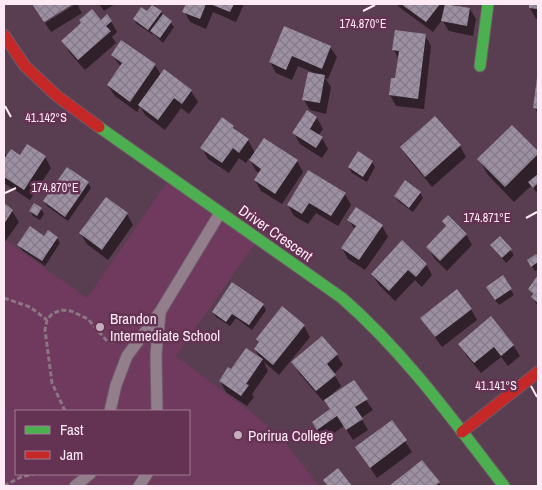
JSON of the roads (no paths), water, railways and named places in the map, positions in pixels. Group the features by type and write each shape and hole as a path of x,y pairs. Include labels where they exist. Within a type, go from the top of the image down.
{"street":[{"path":"480,66 488,4"},
{"name":"Driver Crescent","path":"4,34 25,66 57,96 342,298 365,317 412,368 504,486"},
{"path":"462,432 538,372"}],"lane":[{"path":"110,410 116,385 127,356 160,312 220,213"},
{"path":"157,410 156,354 160,312"},
{"path":"75,486 89,475"},
{"path":"139,486 146,475"}],"place":[{"name":"Brandon Intermediate School","path":"100,327"},
{"name":"Porirua College","path":"238,435"}]}
